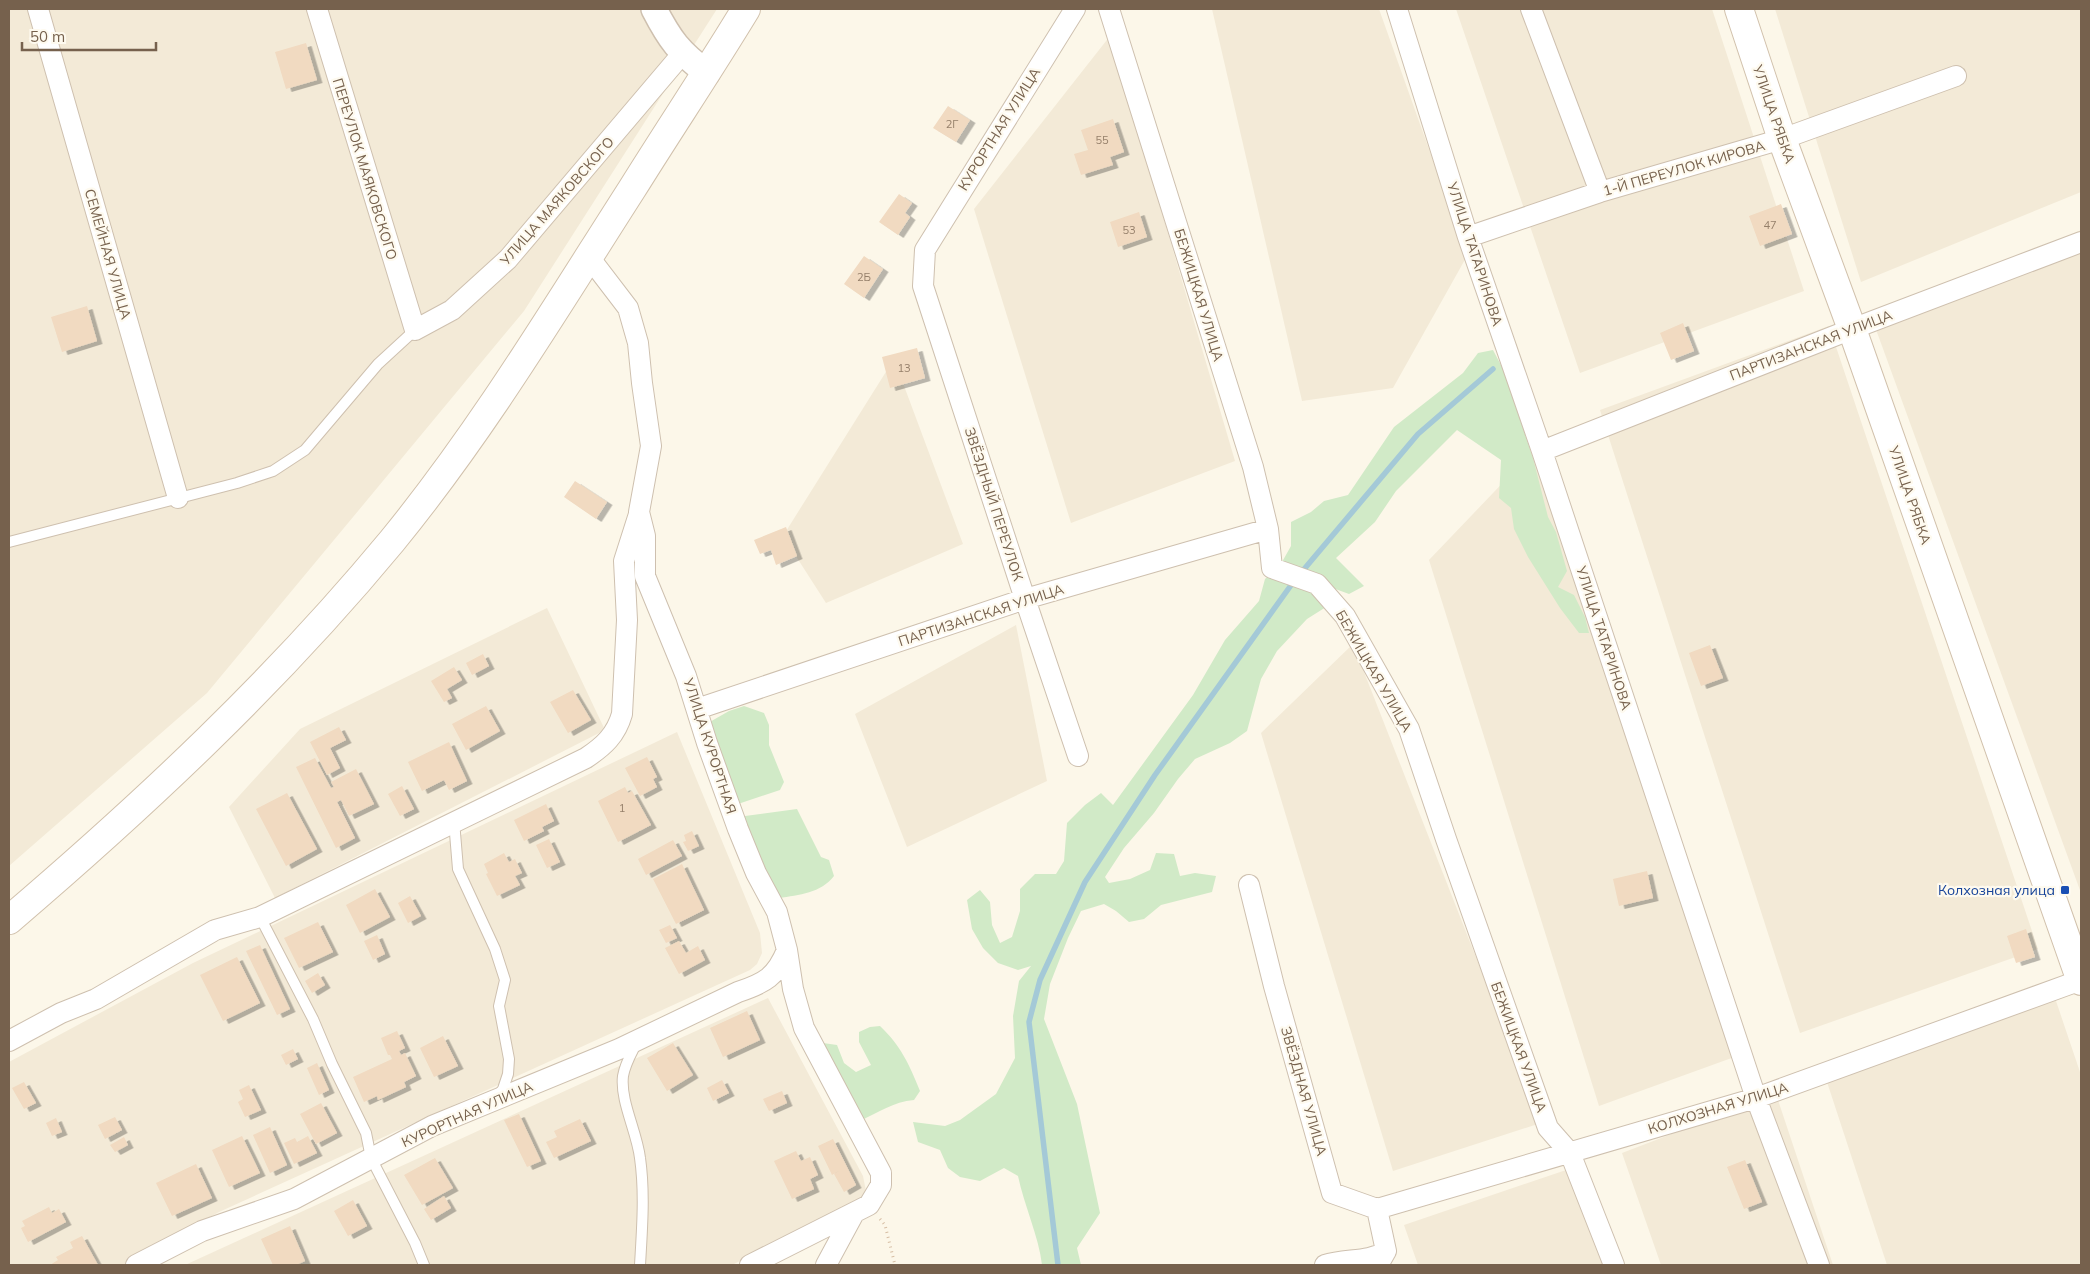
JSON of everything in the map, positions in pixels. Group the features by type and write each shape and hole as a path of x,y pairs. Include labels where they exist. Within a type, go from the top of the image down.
{"main road":[{"path":"9,920 87,854 210,739 332,611 393,540 452,464 506,385 707,74 746,9"},
{"name":"УЛИЦА РЯБКА","path":"1739,9 1782,140 1852,329 2081,980"}],"street":[{"name":"СЕМЕЙНАЯ УЛИЦА","path":"38,9 178,498"},
{"name":"ПЕРЕУЛОК МАЯКОВСКОГО","path":"317,9 415,330"},
{"path":"654,9 666,33 682,54 707,74"},
{"name":"КУРОРТНАЯ УЛИЦА","path":"925,250 1075,9"},
{"name":"БЕЖИЦКАЯ УЛИЦА","path":"1109,9 1253,467 1268,529 1272,568 1317,584 1345,616 1410,728 1446,839 1548,1128 1570,1153 1614,1265"},
{"name":"УЛИЦА ТАТАРИНОВА","path":"1397,9 1468,237 1542,451 1756,1098 1819,1265"},
{"path":"1531,9 1600,192"},
{"name":"УЛИЦА МАЯКОВСКОГО","path":"415,330 452,310 508,259 682,54"},
{"name":"1-Й ПЕРЕУЛОК КИРОВА","path":"1468,237 1600,192 1782,140 1956,76"},
{"name":"ПАРТИЗАНСКАЯ УЛИЦА","path":"1542,451 1852,329 2081,242"},
{"name":"ЗВЁЗДНЫЙ ПЕРЕУЛОК","path":"925,250 923,286 1024,599 1078,756"},
{"name":"УЛИЦА КУРОРТНАЯ","path":"590,257 628,308 638,343 651,446 639,512 645,536 645,576 686,676 738,829 756,872 777,912 787,950 793,989 804,1028 881,1173 881,1185 861,1210 826,1265"},
{"path":"9,1041 61,1013 96,999 215,930 260,917 586,758 605,745 618,726 622,714 627,620 624,561 639,512"},
{"name":"ПАРТИЗАНСКАЯ УЛИЦА","path":"697,709 1024,599 1268,529"},
{"name":"ЗВЁЗДНАЯ УЛИЦА","path":"1249,885 1274,986 1332,1193 1377,1208"},
{"name":"КУРОРТНАЯ УЛИЦА","path":"136,1265 202,1231 294,1199 432,1126 618,1049 730,995 758,985 780,967 787,950"},
{"name":"КОЛХОЗНАЯ УЛИЦА","path":"1377,1208 1756,1098 2081,980"},
{"path":"1325,1265 1346,1260 1382,1258 1377,1208"},
{"path":"750,1265 861,1210"}],"lane":[{"path":"9,542 238,483 273,471 305,450 378,364 415,330"},
{"path":"454,821 458,868 495,949 504,980 499,1006 509,1059 508,1074 503,1089 496,1100"},
{"path":"260,917 313,1019 332,1064 366,1133 371,1158 415,1243 424,1265"},
{"path":"639,1038 625,1066 623,1078 624,1093 640,1158 643,1199 640,1265"}],"path":[{"path":"861,1210 884,1225 895,1265"}],"shaded area":[{"path":"9,9 717,9 524,311 207,693 9,866"},
{"path":"1212,9 1379,9 1467,256 1393,388 1302,401"},
{"path":"1456,9 1712,9 1804,291 1580,373"},
{"path":"1775,9 2081,9 2081,192 1861,282"},
{"path":"1110,36 1235,461 1071,523 974,209"},
{"path":"2081,230 2081,893 1874,324"},
{"path":"1829,326 2038,949 1800,1033 1600,410"},
{"path":"894,359 963,544 826,603 783,536"},
{"path":"1537,447 1751,1051 1599,1106 1429,560"},
{"path":"547,608 605,730 275,898 229,807 300,729"},
{"path":"1016,625 1047,781 907,847 855,714"},
{"path":"1353,644 1541,1123 1393,1171 1261,733"},
{"path":"677,732 760,933 762,953 757,964 750,970 219,1212 125,1265 9,1265 9,1062 193,963"},
{"path":"768,998 863,1176 866,1191 862,1199 732,1265 185,1265"},
{"path":"2055,998 2081,1075 2081,1265 1887,1265 1827,1082"},
{"path":"1776,1094 1833,1265 1661,1265 1622,1153"},
{"path":"1575,1167 1609,1265 1418,1265 1404,1225"}],"green space":[{"path":"1493,350 1503,369 1533,458 1548,517 1556,532 1567,571 1558,587 1574,595 1585,617 1589,633 1579,633 1560,608 1528,557 1514,529 1511,508 1499,498 1501,460 1457,430 1396,491 1375,522 1336,558 1364,586 1349,594 1330,587 1326,607 1307,619 1277,651 1261,679 1247,731 1230,743 1195,759 1154,813 1124,848 1105,877 1109,883 1130,879 1150,870 1156,853 1174,854 1180,876 1195,873 1216,876 1212,892 1161,905 1144,919 1129,922 1104,904 1081,911 1050,984 1044,1019 1077,1104 1100,1213 1077,1248 1081,1265 1042,1265 1038,1243 1018,1176 1004,1168 980,1181 960,1177 948,1168 940,1150 918,1142 913,1122 945,1126 960,1120 996,1094 1015,1058 1013,1016 1019,981 1031,966 1018,970 998,963 983,948 972,929 967,900 980,890 990,902 992,925 1000,943 1012,937 1020,911 1020,889 1035,874 1056,874 1064,861 1067,823 1085,805 1101,793 1113,805 1193,695 1225,640 1259,601 1265,579 1282,562 1291,546 1291,522 1311,512 1324,501 1348,495 1394,427 1463,373 1478,353"},
{"path":"744,706 764,713 769,725 769,745 784,782 780,790 735,805 708,723 729,711"},
{"path":"797,809 821,857 829,860 834,876 829,882 816,890 779,898 735,837 745,816"},
{"path":"880,1026 894,1041 904,1056 920,1091 914,1100 893,1105 860,1121 823,1043 837,1045 844,1063 856,1072 871,1065 859,1042 859,1032 870,1027"}],"building":[{"path":"306,43 317,80 286,89 275,52"},
{"path":"948,106 970,120 956,142 933,128"},
{"path":"1113,119 1124,152 1110,157 1113,165 1081,175 1074,154 1088,150 1081,130"},
{"path":"899,194 912,203 905,213 910,217 898,235 879,222"},
{"path":"1781,204 1792,234 1760,246 1749,216"},
{"path":"1139,212 1147,237 1118,247 1110,222"},
{"path":"864,256 883,269 864,298 844,284"},
{"path":"87,306 97,341 62,352 51,317"},
{"path":"1683,323 1694,351 1671,360 1660,333"},
{"path":"917,348 925,378 890,388 882,357"},
{"path":"575,481 607,502 596,519 564,497"},
{"path":"786,527 797,556 776,565 771,550 760,554 754,540"},
{"path":"1710,645 1723,678 1701,686 1689,653"},
{"path":"483,654 489,666 472,675 466,663"},
{"path":"454,667 462,680 447,689 452,698 444,702 431,681"},
{"path":"573,690 591,720 568,733 550,702"},
{"path":"486,706 500,731 466,750 452,724"},
{"path":"339,727 346,740 330,748 340,768 327,775 310,742"},
{"path":"449,742 467,781 449,790 444,780 422,791 408,762"},
{"path":"647,757 657,777 653,779 657,787 640,796 625,768"},
{"path":"315,758 331,788 334,787 331,782 356,769 374,804 349,816 341,800 337,802 355,838 336,848 296,767"},
{"path":"402,786 414,809 400,816 388,794"},
{"path":"625,787 628,793 632,791 651,825 618,842 598,801"},
{"path":"287,793 317,849 286,866 256,809"},
{"path":"546,804 554,821 542,827 544,831 524,841 514,820"},
{"path":"692,831 699,846 688,851 683,842 686,841 684,835"},
{"path":"549,839 560,862 547,868 536,845"},
{"path":"673,840 682,856 646,875 638,859"},
{"path":"504,853 509,862 515,859 522,873 515,876 520,885 497,896 486,874 488,873 484,864"},
{"path":"682,864 704,910 676,924 653,879"},
{"path":"1647,871 1653,898 1619,906 1613,879"},
{"path":"375,889 390,917 360,933 346,905"},
{"path":"410,896 421,916 408,923 398,903"},
{"path":"318,922 333,952 299,968 284,938"},
{"path":"670,925 677,938 666,943 659,930"},
{"path":"2026,929 2035,957 2016,963 2007,936"},
{"path":"377,935 385,954 373,960 364,941"},
{"path":"679,941 686,953 698,946 705,960 679,974 665,948"},
{"path":"260,945 290,1009 277,1015 246,951"},
{"path":"237,957 260,1003 223,1021 200,975"},
{"path":"318,973 325,985 312,993 305,981"},
{"path":"747,1011 760,1040 723,1057 710,1028"},
{"path":"397,1031 405,1048 399,1051 401,1055 405,1053 416,1076 404,1082 406,1087 378,1100 377,1096 364,1102 353,1077 392,1059 388,1055 381,1038"},
{"path":"443,1036 458,1066 434,1077 420,1048"},
{"path":"673,1043 693,1075 667,1091 647,1058"},
{"path":"293,1049 298,1059 286,1065 281,1055"},
{"path":"317,1063 329,1090 319,1095 307,1068"},
{"path":"722,1080 729,1093 713,1101 707,1088"},
{"path":"24,1082 36,1103 24,1109 12,1088"},
{"path":"249,1085 261,1110 245,1117 238,1102 243,1099 239,1090"},
{"path":"782,1091 787,1103 769,1111 763,1099"},
{"path":"321,1103 337,1133 316,1144 300,1114"},
{"path":"519,1114 541,1161 527,1167 504,1120"},
{"path":"115,1117 122,1130 105,1139 98,1125"},
{"path":"56,1118 62,1132 52,1136 46,1123"},
{"path":"580,1119 591,1141 554,1158 546,1142 557,1137 554,1131"},
{"path":"270,1127 287,1165 270,1173 253,1135"},
{"path":"242,1136 260,1173 229,1187 212,1150"},
{"path":"308,1136 317,1153 294,1164 284,1143 295,1138 297,1142"},
{"path":"124,1137 128,1145 115,1152 110,1145"},
{"path":"833,1139 856,1185 844,1192 834,1174 840,1170 832,1175 818,1146"},
{"path":"796,1151 801,1161 810,1157 818,1175 810,1179 814,1189 792,1199 774,1161"},
{"path":"435,1158 453,1188 422,1205 404,1175"},
{"path":"1745,1160 1762,1202 1744,1209 1727,1167"},
{"path":"196,1164 212,1198 172,1216 156,1183"},
{"path":"444,1196 451,1208 431,1220 424,1209"},
{"path":"353,1200 367,1226 348,1236 334,1211"},
{"path":"49,1207 52,1213 59,1209 66,1222 28,1242 21,1228 25,1226 22,1221"},
{"path":"290,1226 305,1261 296,1265 273,1265 261,1239"},
{"path":"82,1236 98,1265 50,1265 58,1260 56,1257 73,1248 70,1242"}],"waterway":[{"path":"1300,574 1418,434 1493,369"},
{"path":"1058,1265 1029,1022 1040,980 1085,882 1155,775 1294,581"}],"place":[{"name":"Колхозная улица","path":"2065,890"}]}
